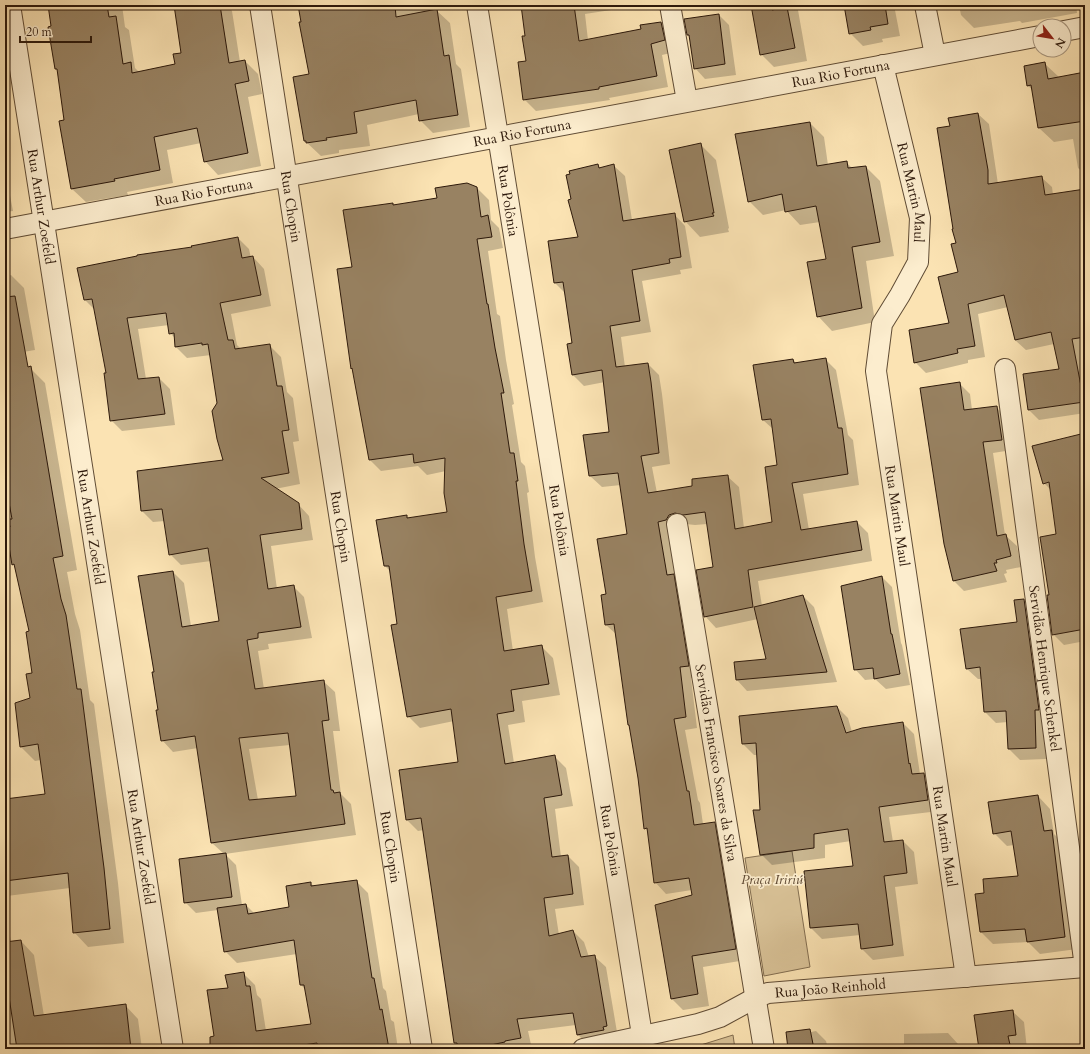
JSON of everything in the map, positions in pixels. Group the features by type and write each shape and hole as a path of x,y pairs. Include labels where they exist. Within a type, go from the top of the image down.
{"street":[{"name":"Rua Arthur Zoefeld","path":"10,5 173,1049"},
{"name":"Rua Chopin","path":"260,5 422,1049"},
{"name":"Rua Polônia","path":"477,5 642,1035"},
{"path":"670,5 687,101"},
{"path":"924,5 935,56"},
{"path":"1072,29 1085,27"},
{"name":"Rua Rio Fortuna","path":"5,229 1032,38"},
{"name":"Rua Martin Maul","path":"882,65 920,218 918,262 882,324 876,371 966,977"},
{"name":"Servidão Henrique Schenkel","path":"1005,369 1085,967"},
{"name":"Servidão Francisco Soares da Silva","path":"677,524 764,1049"},
{"name":"Rua João Reinhold","path":"583,1049 698,1024 720,1017 755,998 768,993 1085,967"}],"green space":[{"name":"Praça Iririú","path":"792,851 810,967 764,976 745,858"},
{"path":"733,1035 735,1049 688,1049"}],"building":[{"path":"48,5 107,5 109,17 116,16 123,64 131,62 132,73 175,64 173,54 181,53 174,5 220,5 229,63 245,60 249,81 235,84 248,153 204,162 197,128 154,137 160,170 114,179 115,181 71,189 59,121 64,120 57,69 55,69 48,27 51,26"},
{"path":"298,5 395,5 396,17 437,9 444,56 449,55 458,115 419,121 416,100 354,112 357,133 306,143 306,141 304,141 293,77 309,74 299,22 301,22"},
{"path":"521,5 574,5 579,41 641,29 640,25 661,22 665,40 651,44 657,76 599,87 599,89 523,100 518,62 526,61 522,36 525,36"},
{"path":"751,5 771,5 772,10 787,7 795,48 760,55"},
{"path":"844,5 885,5 888,24 870,27 871,30 849,34"},
{"path":"719,14 725,64 694,69 689,35 687,35 684,19"},
{"path":"1045,62 1048,79 1085,72 1085,121 1038,128 1031,85 1027,86 1024,66"},
{"path":"978,113 988,170 988,184 1042,176 1045,195 1085,189 1085,337 1072,339 1084,402 1028,410 1023,374 1059,369 1051,332 1015,340 1004,295 968,304 975,346 957,349 958,353 914,363 909,330 949,323 938,277 958,272 951,244 956,243 952,229 937,128 950,126 948,118"},
{"path":"810,122 817,166 847,161 848,168 866,166 880,242 852,247 862,308 817,317 807,262 826,259 816,206 785,212 782,194 748,202 735,134"},
{"path":"701,143 714,213 712,213 714,216 684,222 669,150"},
{"path":"598,164 599,168 614,164 623,221 675,213 681,257 669,259 670,263 632,270 640,321 610,326 616,367 648,363 659,453 641,456 648,493 692,486 692,479 728,475 735,529 772,522 765,467 777,465 771,419 762,420 753,365 793,359 794,363 826,358 838,428 842,428 848,474 792,483 801,530 857,521 862,550 748,570 753,607 704,617 696,570 713,567 705,512 683,515 675,513 669,515 666,520 658,522 667,575 674,574 689,666 680,667 686,717 674,719 681,759 687,791 689,791 694,825 715,822 736,949 692,956 698,994 671,999 655,905 692,895 689,878 654,883 647,828 644,829 638,778 628,725 614,624 605,625 601,595 606,594 597,539 627,534 618,473 589,476 583,435 609,432 602,370 572,375 567,344 572,343 563,282 554,283 548,241 578,237 568,200 571,199 566,175 570,174 569,171"},
{"path":"467,183 477,187 481,217 488,215 492,237 477,239 487,304 504,393 501,393 510,453 514,453 524,544 532,591 496,597 504,651 542,645 549,684 511,690 514,711 497,714 505,764 555,755 562,795 544,798 552,857 568,855 573,894 544,898 549,936 573,930 581,957 595,955 607,1026 603,1027 604,1030 577,1035 573,1013 517,1019 521,1038 472,1049 458,1049 457,1043 454,1043 421,818 406,820 399,770 458,762 451,709 407,717 391,625 397,624 389,566 384,566 376,520 407,515 407,518 447,512 444,493 445,458 414,463 413,454 369,460 352,368 351,369 337,269 352,267 343,210 393,203 393,205 437,198 435,188"},
{"path":"238,237 242,258 253,256 261,295 220,303 228,340 233,340 235,349 270,344 277,386 282,386 289,430 282,431 289,473 261,478 299,503 302,529 260,535 268,589 294,585 301,627 258,633 258,638 247,640 255,689 324,680 329,720 322,721 331,790 333,790 334,793 340,792 345,824 211,843 195,736 161,741 152,672 154,672 138,576 173,571 182,627 219,621 208,548 169,555 162,509 141,511 137,471 223,460 217,439 212,411 217,403 208,344 202,345 202,343 175,347 174,333 169,334 166,313 127,318 138,379 159,377 165,414 110,421 104,373 106,373 92,299 84,300 77,268 137,255 192,247 191,246","holes":["288,733 296,796 249,800 239,738"]},
{"path":"15,296 28,367 31,366 63,556 53,558 61,599 66,615 77,689 81,689 104,868 110,929 73,933 68,873 5,881 5,799 45,794 38,744 20,747 15,703 30,698 26,674 32,673 26,632 29,631 14,564 12,565 6,528 10,527 8,519 12,519 5,481 5,297"},
{"path":"960,382 964,410 997,406 1002,440 983,442 997,536 1006,534 1011,556 996,560 997,563 994,563 997,571 953,581 944,544 920,388"},
{"path":"1085,433 1085,629 1052,635 1047,595 1049,595 1040,537 1056,534 1049,482 1043,484 1032,446"},
{"path":"882,576 891,634 900,674 874,679 873,668 854,670 841,586"},
{"path":"803,595 827,672 736,680 734,662 766,659 754,607"},
{"path":"1024,599 1039,710 1035,710 1036,748 1008,749 1006,711 984,712 980,667 966,669 960,629 1017,622 1014,600"},
{"path":"837,706 846,733 862,728 903,722 909,764 910,763 912,774 924,773 928,800 879,807 884,842 903,840 907,873 884,876 893,945 861,949 858,924 810,928 804,871 853,866 848,829 814,834 814,848 760,855 753,810 760,810 756,743 742,744 739,716"},
{"path":"1038,795 1044,831 1052,830 1065,937 1027,942 1025,929 980,932 975,894 984,893 983,879 1018,876 1011,831 993,834 988,802"},
{"path":"226,853 232,897 184,903 179,859"},
{"path":"357,880 372,978 374,978 380,1010 382,1009 389,1049 318,1049 317,1043 275,1049 210,1049 210,1037 214,1036 207,990 228,988 225,975 244,972 246,986 250,986 256,1031 311,1024 304,985 300,985 294,940 224,952 217,908 246,904 248,914 289,907 286,886 311,882 311,886"},
{"path":"21,940 34,1016 126,1004 131,1049 17,1049 5,971 5,942"},
{"path":"1013,1010 1016,1035 1008,1036 1011,1049 979,1049 974,1015"},
{"path":"810,1029 814,1049 788,1049 786,1032"}]}
